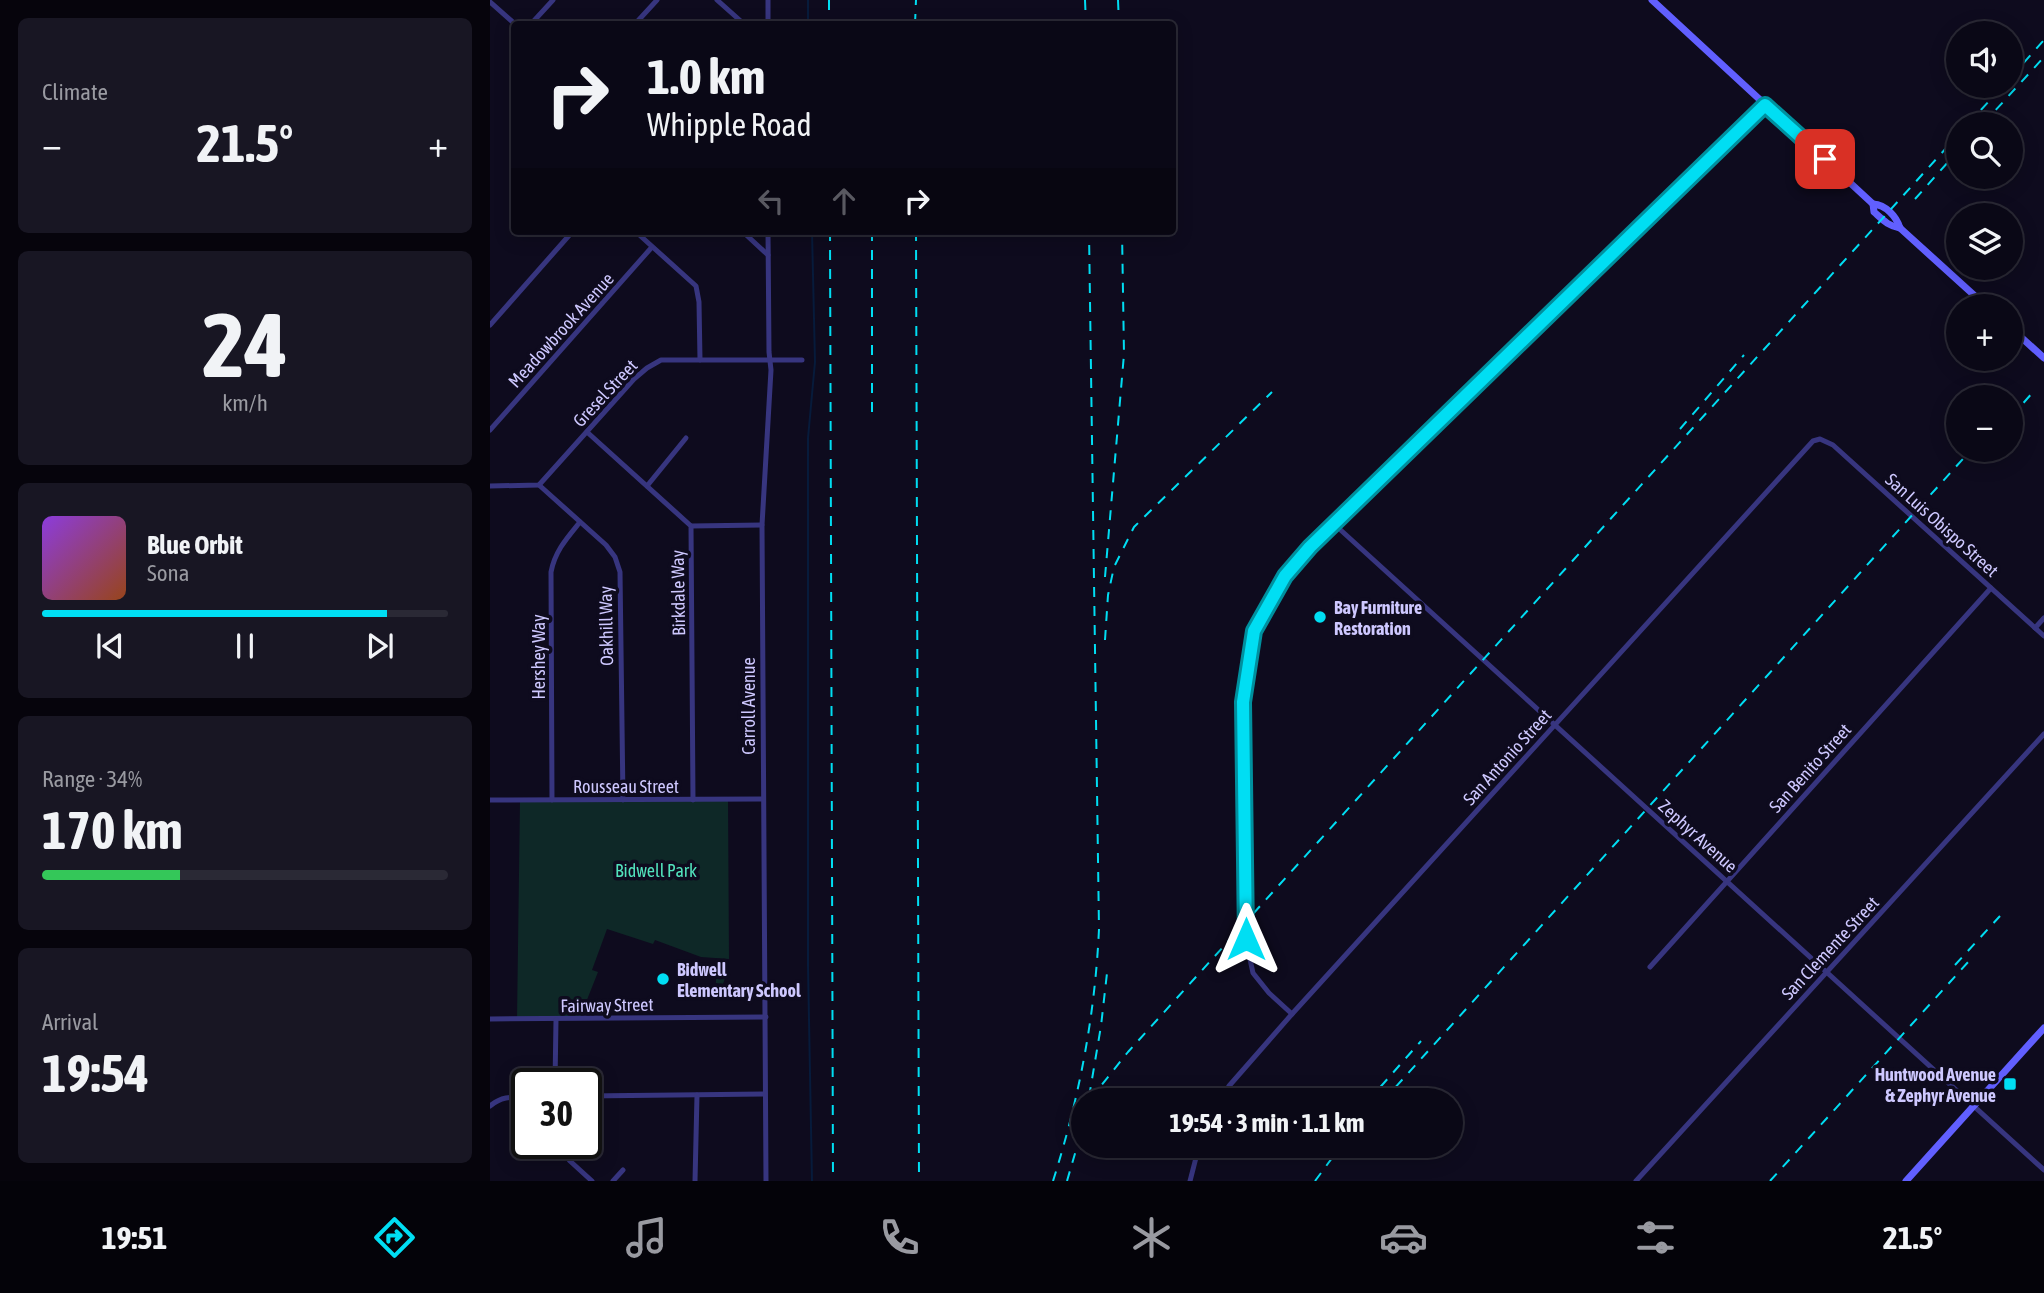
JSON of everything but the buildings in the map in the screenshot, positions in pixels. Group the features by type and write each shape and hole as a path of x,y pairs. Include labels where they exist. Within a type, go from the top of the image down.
{"main road":[{"path":"1652,0 1873,204 1881,205 1889,211 1900,228 1973,294"},
{"path":"2023,339 2044,358"},
{"path":"1906,1181 2044,1028"}],"street":[{"path":"534,21 553,0"},
{"path":"638,21 657,0"},
{"path":"717,0 741,21"},
{"path":"768,0 768,21"},
{"path":"490,2 512,21"},
{"path":"1292,1014 1269,993 1253,973 1246,941 1243,702 1254,631 1285,576 1334,524 1765,105"},
{"path":"490,325 569,235"},
{"path":"639,235 696,286 699,302 700,360"},
{"path":"746,235 768,255"},
{"name":"Carroll Avenue","path":"766,1181 762,525 770,360 768,235"},
{"name":"Meadowbrook Avenue","path":"490,430 652,247"},
{"name":"Gresel Street","path":"538,485 634,379 661,360 802,360"},
{"name":"Birkdale Way","path":"587,432 691,526 694,800"},
{"path":"647,486 686,438"},
{"name":"San Luis Obispo Street","path":"1820,439 1833,445 2044,636"},
{"name":"San Antonio Street","path":"1228,1088 1806,446 1820,439"},
{"path":"490,486 538,485"},
{"name":"Oakhill Way","path":"538,485 606,545 615,557 620,572 623,800"},
{"name":"Hershey Way","path":"552,800 551,572 560,545 580,522"},
{"name":"Zephyr Avenue","path":"1334,524 2044,1170"},
{"path":"691,526 762,525"},
{"name":"San Benito Street","path":"1650,967 1991,588"},
{"path":"2035,628 2044,618"},
{"name":"San Clemente Street","path":"1636,1181 2044,734"},
{"name":"Rousseau Street","path":"490,800 762,799"},
{"name":"Fairway Street","path":"490,1019 766,1017"},
{"path":"555,1068 556,1020"},
{"path":"602,1097 765,1094"},
{"path":"695,1181 697,1095"},
{"path":"490,1106 498,1100 511,1097"},
{"path":"1190,1181 1196,1158"},
{"path":"569,1159 592,1181"},
{"path":"613,1181 623,1170"}],"green space":[{"name":"Bidwell Park","path":"728,799 729,959 701,957 655,940 653,944 607,929 592,970 598,972 579,1020 517,1020 520,800"},
{"path":"713,964 725,969 723,984 716,983 716,976 710,967"}],"waterway":[{"path":"808,0 808,21"},
{"path":"812,235 815,362 808,438 808,966 812,1181"}],"railway":[{"path":"829,0 829,21"},
{"path":"915,21 916,0"},
{"path":"1085,0 1086,21"},
{"path":"1118,0 1119,21"},
{"path":"2023,64 2044,40"},
{"path":"1994,112 2044,57"},
{"path":"1979,112 1992,98"},
{"path":"1100,1088 1128,1052 1946,148"},
{"path":"1915,199 1946,164"},
{"path":"830,235 833,1181"},
{"path":"872,235 872,416"},
{"path":"916,235 919,1181"},
{"path":"1053,1181 1071,1119 1090,1025 1099,929 1089,235"},
{"path":"1105,577 1124,354 1122,235"},
{"path":"1680,429 1744,355"},
{"path":"2023,403 2034,391"},
{"path":"1105,640 1108,595 1114,567 1134,527 1272,392"},
{"path":"1395,1088 1960,462"},
{"path":"1955,965 2000,916"},
{"path":"1770,1181 1969,961"},
{"path":"1091,1088 1107,973"},
{"path":"1379,1088 1421,1041"},
{"path":"1067,1181 1074,1158"},
{"path":"1315,1181 1332,1158"}],"place":[{"name":"Bay Furniture Restoration","path":"1320,617"},
{"name":"Bidwell Elementary School","path":"663,979"},
{"name":"Huntwood Avenue & Zephyr Avenue","path":"2010,1084"}],"route":[{"path":"1246,939 1243,702 1254,631 1285,576 1310,547 1765,105 1825,159"}]}
